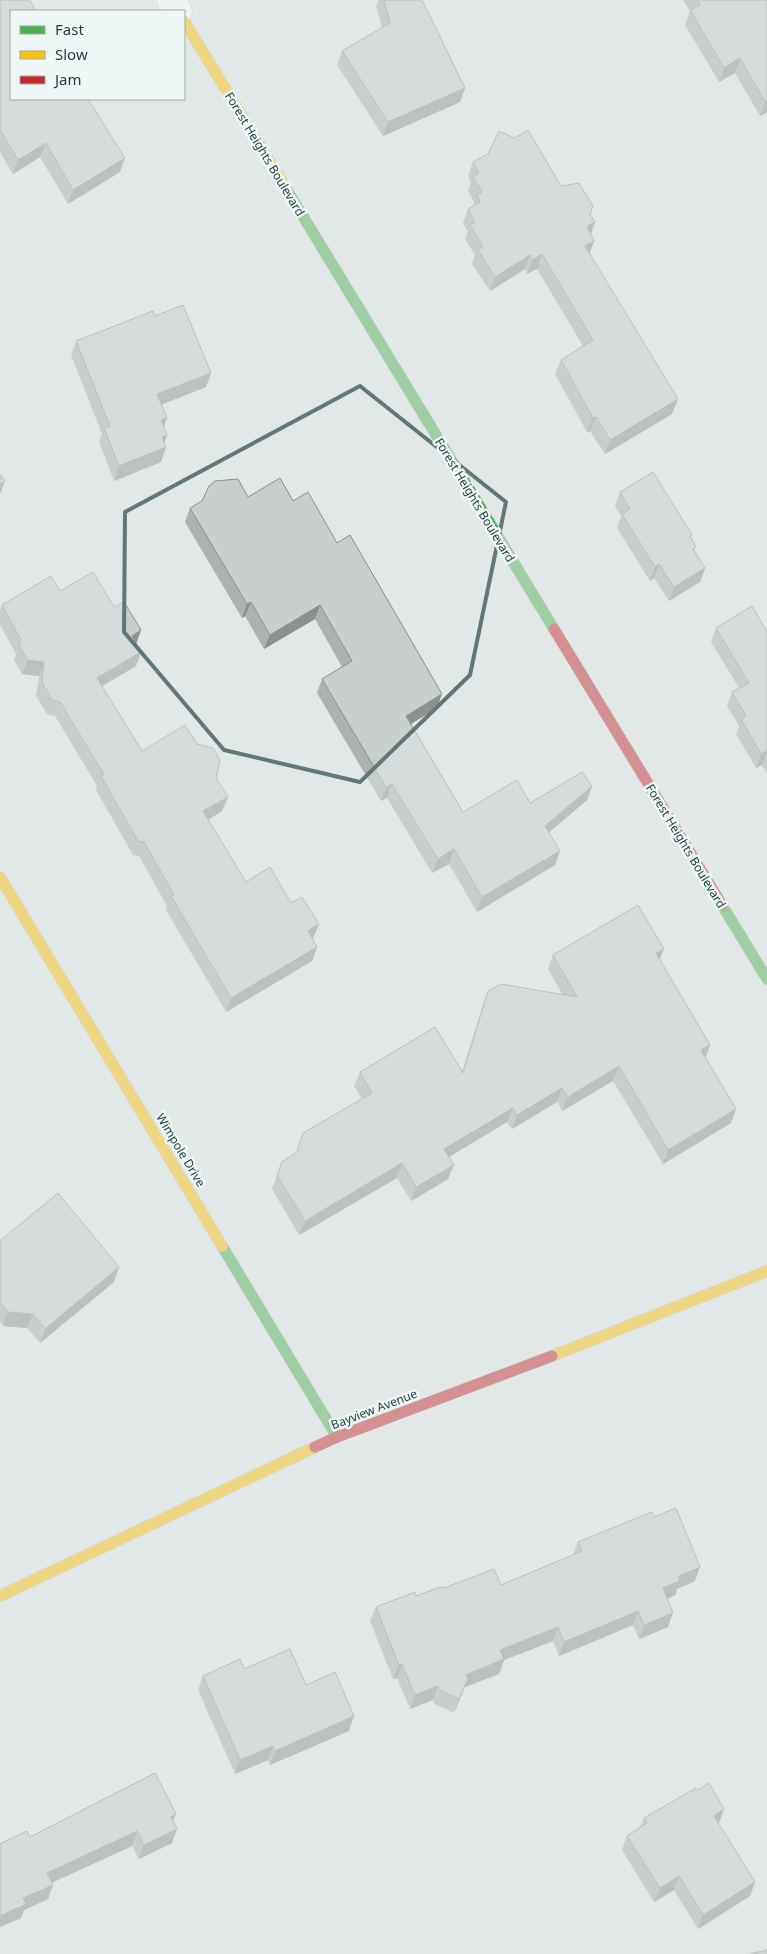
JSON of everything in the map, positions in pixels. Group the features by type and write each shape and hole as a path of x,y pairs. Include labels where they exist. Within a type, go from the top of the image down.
{"street":[{"name":"Forest Heights Boulevard","path":"185,23 767,979"},
{"name":"Wimpole Drive","path":"0,877 337,1437"},
{"name":"Bayview Avenue","path":"0,1596 337,1437 670,1311 767,1271"}],"highlighted area":[{"path":"360,386 506,502 470,675 360,782 224,750 124,632 125,512"}],"building":[{"path":"0,0 30,0 35,10 10,10 10,100 89,100 125,158 73,190 46,143 18,160 0,130"},
{"path":"384,0 422,0 465,88 388,122 342,51 390,23"},
{"path":"697,0 767,0 767,101 765,102 740,58 724,68 690,10 700,5"},
{"path":"528,130 561,186 579,183 593,206 590,214 595,222 587,227 594,241 585,246 678,399 610,440 596,417 593,418 561,360 593,340 542,254 532,260 530,255 495,277 478,250 483,246 470,225 475,222 468,209 480,202 477,195 482,192 473,177 479,173 473,162 488,154 499,131 514,138"},
{"path":"183,305 211,373 157,394 167,418 161,420 167,435 162,437 166,447 119,466 104,428 110,426 76,341 153,311 155,316"},
{"path":"653,472 692,535 690,536 696,547 693,549 705,568 674,587 659,564 655,567 622,514 630,509 620,492"},
{"path":"0,474 5,481 0,484"},
{"path":"280,478 293,501 308,492 337,543 350,535 442,694 406,716 463,812 517,780 530,803 582,772 592,786 545,826 560,851 482,897 454,849 438,859 392,784 386,787 322,679 352,661 320,605 270,635 251,602 247,604 190,508 202,501 209,486 215,481 238,479 248,497"},
{"path":"93,572 114,607 124,602 141,630 132,636 141,652 97,678 142,751 185,725 197,744 213,748 220,760 216,778 228,797 203,811 246,882 270,867 291,903 302,897 319,924 308,931 317,947 231,998 171,896 174,895 144,842 138,841 101,776 104,774 60,702 52,700 42,682 44,662 28,660 19,646 21,640 2,605 51,576 60,591"},
{"path":"752,606 767,632 767,751 761,754 741,719 746,716 732,692 749,683 716,628"},
{"path":"638,905 664,949 656,953 710,1045 701,1050 736,1109 668,1150 619,1066 568,1097 562,1088 517,1115 513,1108 444,1149 454,1165 416,1187 402,1163 305,1221 277,1175 282,1162 297,1152 303,1133 372,1093 360,1072 435,1027 463,1073 488,991 501,984 577,997 553,955"},
{"path":"58,1193 119,1267 45,1329 33,1314 8,1312 0,1302 0,1241"},
{"path":"676,1508 700,1567 679,1576 680,1581 663,1588 673,1613 644,1625 638,1611 564,1642 558,1627 500,1650 504,1659 466,1675 468,1679 459,1699 440,1690 438,1686 415,1695 402,1664 399,1665 376,1607 415,1592 416,1596 440,1587 444,1588 494,1569 501,1585 582,1551 578,1542 652,1512 654,1517"},
{"path":"290,1649 306,1685 335,1672 354,1716 275,1751 273,1746 240,1760 203,1676 240,1659 244,1669"},
{"path":"155,1773 176,1814 171,1817 177,1829 144,1845 137,1831 47,1873 53,1885 23,1898 26,1904 0,1916 0,1844 27,1831 30,1837"},
{"path":"709,1783 724,1809 714,1816 755,1882 703,1915 679,1876 660,1888 627,1836 647,1823 644,1818 696,1788 698,1790"},
{"path":"767,1950 767,1954 750,1954"}],"traffic: fast":[{"path":"287,190 554,629"},
{"path":"722,905 767,979"},
{"path":"222,1246 337,1437"}],"traffic: slow":[{"path":"185,23 287,190"},
{"path":"0,877 222,1246"},
{"path":"552,1356 767,1271"},
{"path":"0,1596 315,1447"}],"traffic: jam":[{"path":"554,629 722,905"},
{"path":"315,1447 552,1356"}]}
